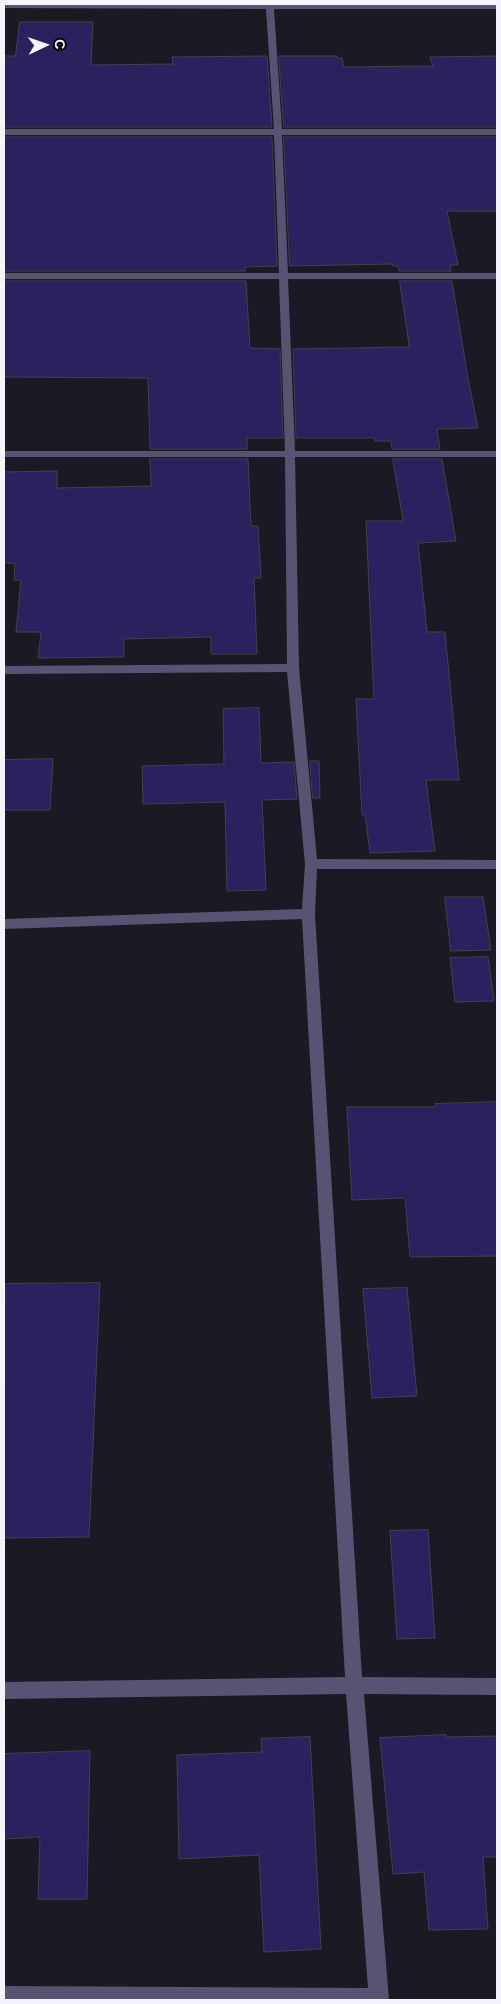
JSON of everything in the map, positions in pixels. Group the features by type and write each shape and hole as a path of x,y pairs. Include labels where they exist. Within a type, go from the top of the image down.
{"street":[{"path":"4,1996 379,1999 354,1685 308,914 311,864 293,668 290,454 278,132 270,5"},
{"path":"4,6 270,5 497,7"},
{"path":"4,132 497,132"},
{"path":"4,276 497,276"},
{"path":"4,454 497,454"},
{"path":"4,670 293,668"},
{"path":"311,864 497,864"},
{"path":"4,924 308,914"},
{"path":"4,1691 354,1685 497,1686"}],"building":[{"path":"20,22 93,22 91,65 173,64 172,57 267,56 272,127 4,127 4,56 15,56"},
{"path":"279,56 337,56 337,58 342,58 344,67 433,66 430,57 497,56 497,127 284,127"},
{"path":"4,137 272,137 277,266 245,267 245,271 4,271"},
{"path":"284,137 497,137 497,211 447,211 458,265 450,265 451,271 399,271 398,266 393,266 393,264 290,266"},
{"path":"4,281 246,281 250,348 280,349 283,438 247,438 247,449 150,449 148,378 4,377"},
{"path":"400,281 452,281 478,428 437,429 440,449 392,449 391,441 375,441 375,438 296,438 293,349 409,347"},
{"path":"150,459 248,459 251,526 258,526 261,578 254,578 257,654 211,654 211,637 124,639 124,657 38,658 41,632 16,632 21,580 14,580 15,563 4,563 4,472 57,471 57,488 151,486"},
{"path":"393,459 442,459 456,541 418,543 427,632 445,632 459,780 426,780 435,851 370,853 365,815 362,815 356,699 374,699 366,521 403,521"},
{"path":"259,708 261,763 294,762 297,799 262,800 266,890 227,891 225,802 143,804 142,766 224,764 223,709"},
{"path":"53,759 50,810 4,810 4,760"},
{"path":"310,761 319,761 320,798 313,798"},
{"path":"445,897 483,897 491,950 451,951"},
{"path":"488,957 494,1001 455,1002 450,958"},
{"path":"497,1102 497,1256 410,1257 405,1198 352,1200 347,1107 436,1107 435,1104"},
{"path":"100,1283 89,1537 4,1538 5,1284"},
{"path":"407,1288 417,1396 372,1398 363,1289"},
{"path":"428,1530 435,1638 397,1639 390,1531"},
{"path":"446,1735 446,1737 497,1736 497,1857 483,1857 488,1929 429,1930 424,1872 393,1874 380,1738"},
{"path":"310,1737 321,1949 264,1952 259,1855 179,1859 177,1755 262,1752 261,1739"},
{"path":"90,1751 87,1899 38,1899 40,1837 4,1839 4,1754"}]}
